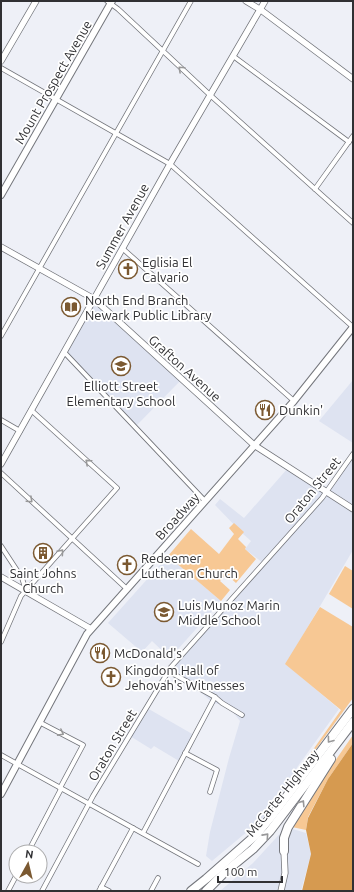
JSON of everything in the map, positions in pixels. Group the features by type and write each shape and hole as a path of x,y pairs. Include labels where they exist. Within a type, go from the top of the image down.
{"highway":[{"path":"191,891 248,843 263,827 353,709"},
{"name":"McCarter Highway","path":"206,891 216,880 253,849 270,831 353,722"},
{"path":"284,851 284,838 291,821 353,727"},
{"path":"196,891 206,879"}],"main road":[{"name":"Mount Prospect Avenue","path":"1,195 110,2"},
{"name":"Broadway","path":"1,794 84,638 294,401 353,327"}],"street":[{"path":"1,61 36,1"},
{"path":"1,336 191,1"},
{"path":"246,1 261,10 353,80"},
{"name":"Summer Avenue","path":"1,464 122,248 265,1"},
{"path":"110,2 210,95 353,223"},
{"path":"233,56 349,142"},
{"path":"1,68 170,164 353,327"},
{"path":"315,189 353,136"},
{"name":"Grafton Avenue","path":"1,247 94,299 254,446 353,508"},
{"path":"122,248 294,401"},
{"path":"64,352 205,501"},
{"path":"1,642 20,598 117,488 31,410"},
{"path":"1,420 20,430"},
{"name":"Oraton Street","path":"42,891 88,804 168,671 327,492 353,454"},
{"path":"1,473 72,540 127,589"},
{"path":"1,546 22,578 26,591"},
{"path":"1,577 91,629"},
{"path":"168,671 215,697 242,715"},
{"path":"143,833 215,697"},
{"path":"32,844 83,744 40,722"},
{"path":"185,753 217,770 210,792"},
{"path":"1,755 198,864"},
{"path":"109,891 100,889 133,828"},
{"path":"281,891 284,873 284,851"},
{"path":"151,891 158,878"}],"shaded area":[{"name":"Elliott Street Elementary School","path":"93,300 181,380 136,426 65,351"},
{"path":"353,380 353,443 319,421"},
{"path":"353,457 353,550 286,664 339,709 298,766 281,795 260,821 212,861 206,856 210,832 240,721 228,706 213,703 172,667 263,563 245,549 251,541 215,505 220,499 244,518 288,468 327,492"},
{"path":"234,523 244,532 238,539 246,547 245,549 256,559 236,583 226,574 220,581 230,590 221,601 168,556 191,529 219,554 234,534 229,528"},
{"name":"Luis Munoz Marin Middle School","path":"168,556 221,601 170,658 152,641 142,652 108,623"},
{"path":"345,566 353,571 353,609 329,594"},
{"path":"320,607 353,627 353,698 292,782 291,781 341,710 285,664"},
{"path":"147,708 194,735 179,761 154,746 151,749 130,736"},
{"path":"353,735 353,743 328,779 308,817 306,830 292,827 310,797"},
{"path":"353,743 353,891 302,891 311,854 306,830 308,818 328,779"},
{"path":"286,827 306,833 311,854 301,891 220,891 253,863"}],"place":[{"name":"Eglisia El Calvario","path":"128,269"},
{"name":"North End Branch Newark Public Library","path":"71,307"},
{"name":"Elliott Street Elementary School","path":"121,366"},
{"name":"Dunkin'","path":"265,410"},
{"name":"Saint Johns Church","path":"43,553"},
{"name":"Redeemer Lutheran Church","path":"127,565"},
{"name":"Luis Munoz Marin Middle School","path":"164,612"},
{"name":"McDonald's","path":"100,653"},
{"name":"Kingdom Hall of Jehovah's Witnesses","path":"111,677"}]}
